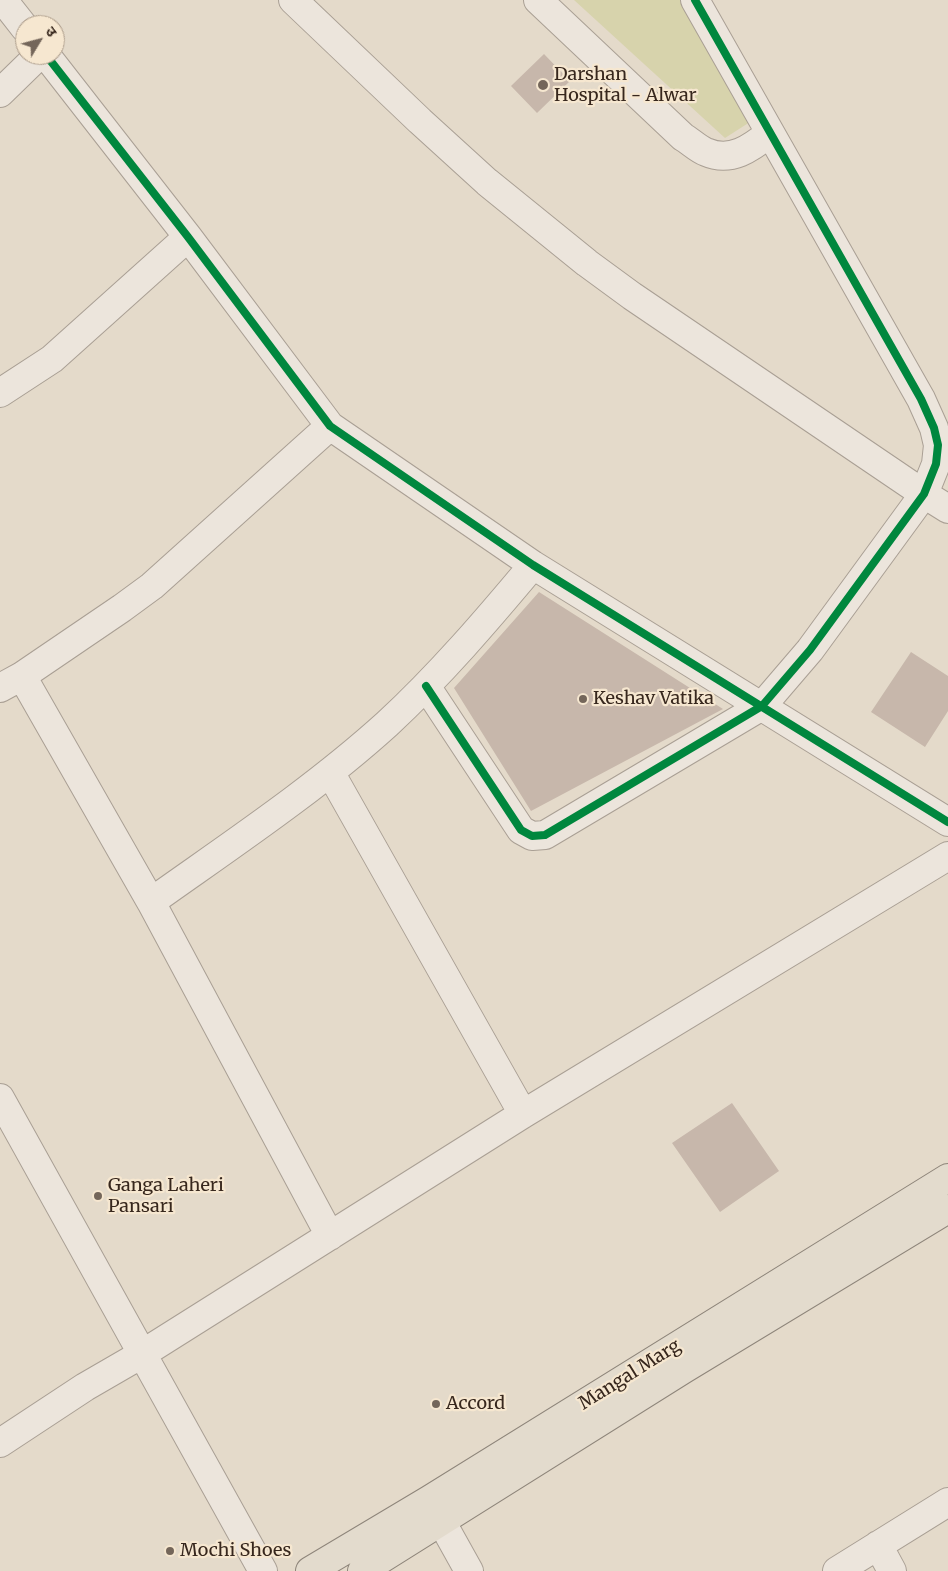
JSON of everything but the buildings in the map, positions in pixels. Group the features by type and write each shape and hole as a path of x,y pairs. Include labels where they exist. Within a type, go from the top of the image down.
{"main road":[{"name":"Mangal Marg","path":"362,1571 435,1511 948,1178"},
{"name":"Mangal Marg","path":"310,1571 435,1511 684,1369 948,1209"}],"street":[{"path":"3,0 15,15"},
{"path":"293,0 480,176 586,263 948,510"},
{"path":"538,0 683,136 706,152 728,157 750,149 770,133"},
{"path":"426,686 521,830 532,836 545,835 762,706 810,650 924,494 936,464 938,445 934,428 921,399 695,0"},
{"path":"0,93 29,65"},
{"path":"54,65 188,237 330,426 533,565 948,822"},
{"path":"0,393 52,359 188,237"},
{"path":"330,426 152,586 11,682 151,902 330,1236"},
{"path":"151,902 330,772 387,724 470,639 533,565"},
{"path":"330,772 523,1114"},
{"path":"0,1443 85,1387 142,1354 523,1114 948,856"},
{"path":"0,1098 263,1571"},
{"path":"837,1571 948,1502"},
{"path":"435,1511 468,1571"},
{"path":"878,1545 892,1571"}],"shaded area":[{"path":"574,0 680,0 750,122 725,138"}],"cycle path":[{"path":"426,686 521,830 532,836 545,835 762,706 810,650 924,494 936,464 938,445 934,428 921,399 695,0"},
{"path":"54,65 188,237 330,426 533,565 948,822"}],"place":[{"name":"Darshan Hospital - Alwar","path":"543,85"},
{"name":"Keshav Vatika","path":"583,699"},
{"name":"Ganga Laheri Pansari","path":"98,1196"},
{"name":"Accord","path":"436,1404"},
{"name":"Mochi Shoes","path":"170,1551"}]}
